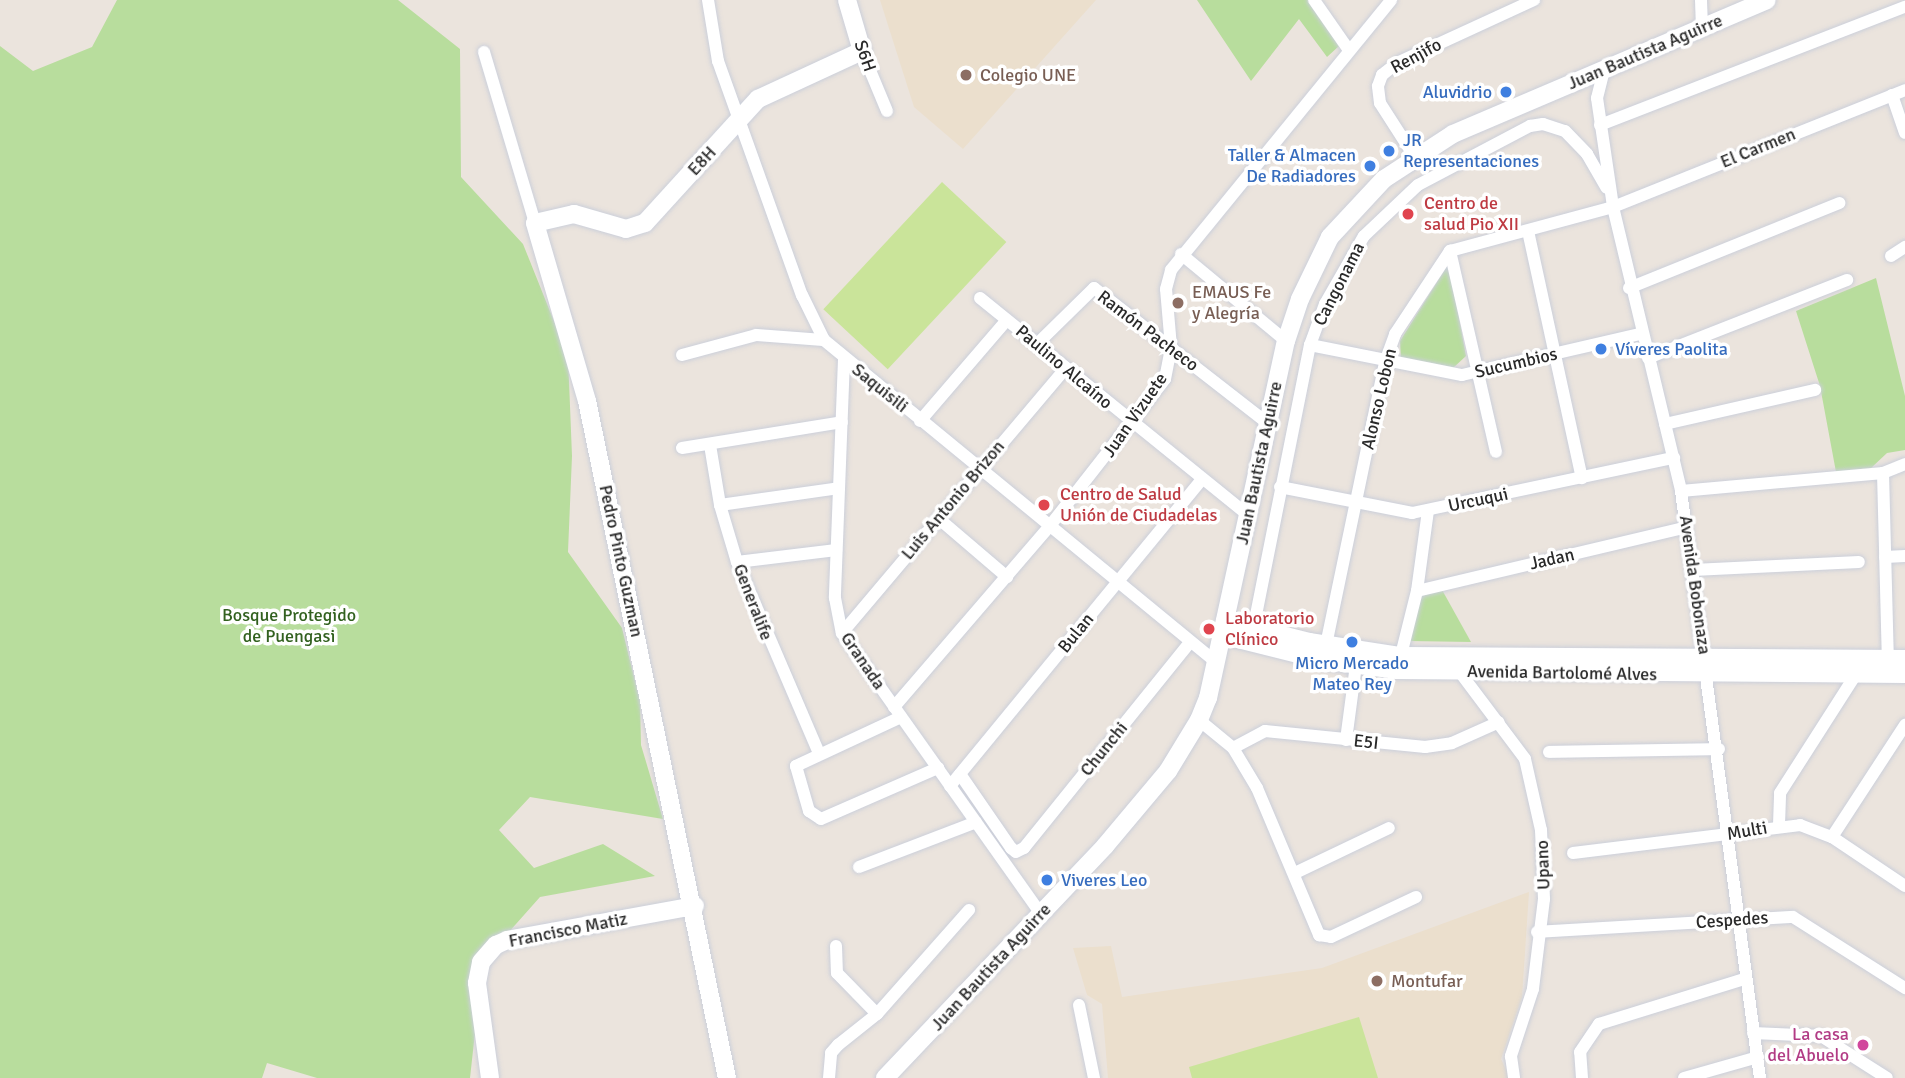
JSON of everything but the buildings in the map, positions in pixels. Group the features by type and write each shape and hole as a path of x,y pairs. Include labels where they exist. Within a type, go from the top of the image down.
{"main road":[{"name":"S6H","path":"847,0 862,51"},
{"name":"Juan Bautista Aguirre","path":"885,1078 1041,914 1168,771 1199,720 1224,628 1266,422 1286,341 1304,288 1330,237 1384,178 1414,156 1576,81 1766,0"},
{"name":"E8H","path":"535,223 575,214 636,228 758,99 862,51"},
{"name":"Pedro Pinto Guzman","path":"535,223 587,401 695,906 727,1078"},
{"name":"Avenida Bartolomé Alves","path":"1224,628 1356,665 1399,663 1897,667"},
{"name":"Avenida Bartolomé Alves","path":"1252,635 1326,645 1399,663 1460,671 1706,667 1856,674 1897,667"},
{"name":"Francisco Matiz","path":"489,1078 477,984 481,962 496,946 507,940 695,906"}],"street":[{"name":"Saquisili","path":"708,0 718,61 741,118 802,295 824,340 1216,662"},
{"path":"1314,0 1348,49"},
{"name":"Juan Vizuete","path":"898,712 1165,379 1171,347 1166,289 1181,254 1391,0"},
{"name":"Renjifo","path":"1414,156 1380,103 1382,75 1397,63 1534,0"},
{"path":"1701,0 1702,27"},
{"path":"1600,125 1905,7"},
{"name":"S6H","path":"862,51 887,111"},
{"name":"Pedro Pinto Guzman","path":"484,52 535,223"},
{"name":"Avenida Bobonaza","path":"1604,69 1597,98 1600,125 1629,288 1681,491 1719,749 1726,835 1744,979 1760,1078"},
{"path":"1576,81 1597,98"},
{"name":"El Carmen","path":"1612,201 1905,90"},
{"path":"1892,95 1905,133"},
{"name":"Cangonama","path":"1252,635 1310,345 1345,265 1381,215 1418,185 1530,125 1543,124 1565,131 1587,154 1612,201"},
{"path":"1496,452 1450,251 1528,231 1612,201"},
{"path":"1629,288 1839,203"},
{"path":"1528,231 1558,354 1582,478"},
{"path":"1891,256 1905,247"},
{"name":"Alonso Lobon","path":"1326,645 1385,362 1395,334 1450,251"},
{"path":"1181,254 1286,341"},
{"path":"1648,358 1847,280"},
{"name":"Ramón Pacheco","path":"1037,344 1094,288 1266,422"},
{"name":"Paulino Alcaíno","path":"980,298 1201,480 1248,515"},
{"path":"920,421 1007,320"},
{"name":"Sucumbios","path":"1310,345 1445,374 1476,373 1640,334"},
{"path":"682,355 756,335 824,340"},
{"name":"Granada","path":"845,359 835,598 842,633 1041,914"},
{"name":"Luis Antonio Brizon","path":"842,633 1066,368"},
{"path":"1665,424 1815,390"},
{"path":"682,448 842,422"},
{"name":"Generalife","path":"709,445 720,505 737,562 818,753"},
{"name":"Urcuqui","path":"1280,486 1395,511 1428,511 1674,458"},
{"path":"1681,491 1883,473 1905,464"},
{"path":"1883,473 1885,557 1897,667"},
{"name":"Bulan","path":"950,786 1201,480"},
{"path":"720,505 839,488"},
{"path":"1399,663 1417,591 1428,511"},
{"path":"938,518 1007,576"},
{"name":"Jadan","path":"1417,591 1687,527"},
{"path":"737,562 836,550"},
{"path":"1885,557 1905,556"},
{"path":"1693,570 1859,562"},
{"name":"Chunchi","path":"960,774 1016,852 1024,848 1190,642"},
{"path":"1346,740 1356,665"},
{"name":"Upano","path":"1460,671 1525,759 1535,794 1544,867 1544,899 1537,932 1533,989 1511,1056 1514,1078"},
{"path":"1779,825 1780,793 1856,674"},
{"path":"898,712 796,766 808,811 821,818 938,768"},
{"path":"1199,720 1233,748 1266,805 1319,935 1331,937 1416,897"},
{"name":"E5I","path":"1233,748 1265,731 1425,747 1452,743 1499,722"},
{"path":"1832,838 1905,725"},
{"path":"1549,752 1719,749"},
{"path":"859,867 976,822"},
{"name":"Multi","path":"1573,853 1726,835 1779,825 1805,825 1832,838 1905,886"},
{"path":"1294,873 1389,828"},
{"path":"829,1078 831,1053 877,1014 969,910"},
{"name":"Cespedes","path":"1537,932 1799,919 1905,988"},
{"path":"836,946 837,973 877,1014"},
{"path":"1582,1078 1580,1052 1599,1024 1744,979"},
{"path":"1079,1005 1094,1078"},
{"path":"1753,1033 1821,1035 1887,1078"},
{"path":"1684,1078 1758,1057"}],"shaded area":[{"name":"Colegio UNE","path":"880,0 1096,0 963,149 914,107"},
{"name":"Montufar","path":"1529,892 1522,997 1501,1059 1510,1078 1108,1078 1102,1004 1087,995 1073,948 1111,946 1122,997 1322,968"}],"green space":[{"name":"Bosque Protegido de Puengasi","path":"117,0 398,0 460,49 461,177 523,244 568,356 572,456 568,552 622,628 640,701 641,745 663,819 530,797 499,830 534,868 603,844 655,876 540,897 483,961 470,1078 317,1078 267,1063 262,1078 0,1078 0,46 33,71 92,47"},
{"path":"1197,0 1308,0 1339,46 1327,57 1299,19 1251,81"},
{"path":"942,182 1006,242 888,369 823,309"},
{"path":"1449,263 1466,356 1453,368 1401,359 1400,341"},
{"path":"1876,278 1905,396 1905,450 1887,453 1870,469 1836,472 1820,386 1796,311"},
{"path":"1441,588 1471,642 1408,641 1419,594"},
{"path":"1359,1017 1378,1078 1192,1078 1189,1067"}],"place":[{"name":"Colegio UNE","path":"966,75"},
{"name":"Aluvidrio","path":"1506,92"},
{"name":"JR Representaciones","path":"1389,151"},
{"name":"Taller & Almacen De Radiadores","path":"1370,166"},
{"name":"Centro de salud Pio XII","path":"1408,214"},
{"name":"EMAUS Fe y Alegría","path":"1178,303"},
{"name":"Víveres Paolita","path":"1601,349"},
{"name":"Centro de Salud Unión de Ciudadelas","path":"1044,505"},
{"name":"Laboratorio Clínico","path":"1209,629"},
{"name":"Micro Mercado Mateo Rey","path":"1352,642"},
{"name":"Viveres Leo","path":"1047,880"},
{"name":"Montufar","path":"1377,981"},
{"name":"La casa del Abuelo","path":"1863,1045"}]}
